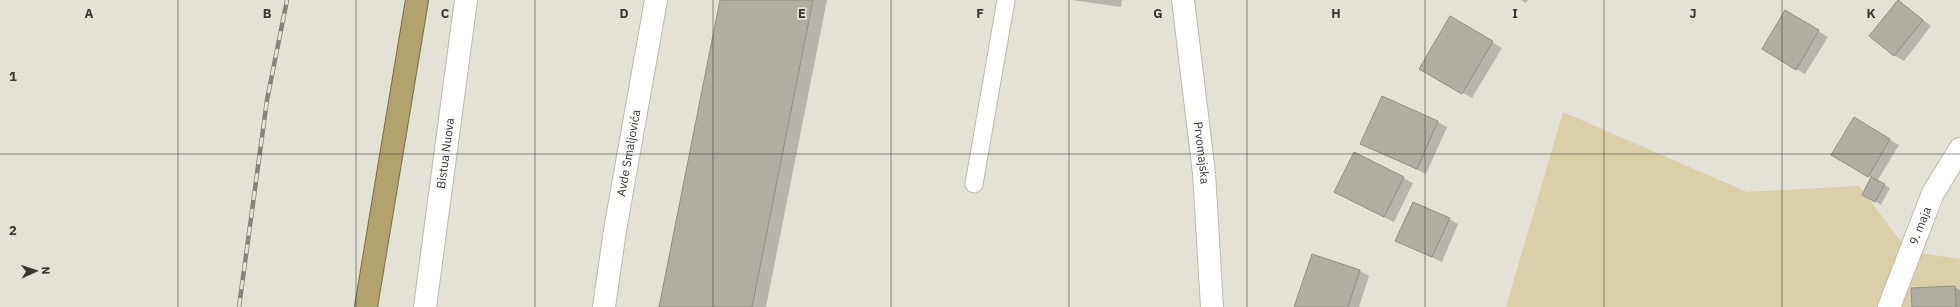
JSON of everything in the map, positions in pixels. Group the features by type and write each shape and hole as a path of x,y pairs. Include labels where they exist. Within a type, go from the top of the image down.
{"highway":[{"path":"366,307 417,0"}],"street":[{"name":"Bistua Nuova","path":"424,307 466,0"},
{"name":"Avde Smaljovića","path":"604,307 615,230 656,0"},
{"name":"Prvomajska","path":"1183,0 1204,173 1212,307"},
{"name":"9. maja","path":"1889,307 1934,193 1960,149"}],"lane":[{"path":"974,184 1006,0"}],"shaded area":[{"path":"1563,112 1747,192 1859,186 1908,251 1960,259 1960,307 1506,307"}],"building":[{"path":"720,0 813,0 752,307 659,307"},
{"path":"1898,0 1923,20 1894,56 1869,36"},
{"path":"1785,10 1819,30 1796,70 1762,49"},
{"path":"1450,16 1493,41 1462,94 1419,69"},
{"path":"1382,96 1438,121 1417,169 1360,144"},
{"path":"1854,117 1890,139 1868,177 1831,155"},
{"path":"1354,152 1404,177 1384,217 1334,192"},
{"path":"1871,177 1885,184 1875,202 1862,195"},
{"path":"1413,202 1450,218 1432,257 1395,241"},
{"path":"1312,254 1360,270 1348,307 1294,307"},
{"path":"1955,286 1956,307 1912,307 1911,288"}],"railway":[{"path":"239,307 267,100 287,0"}]}
